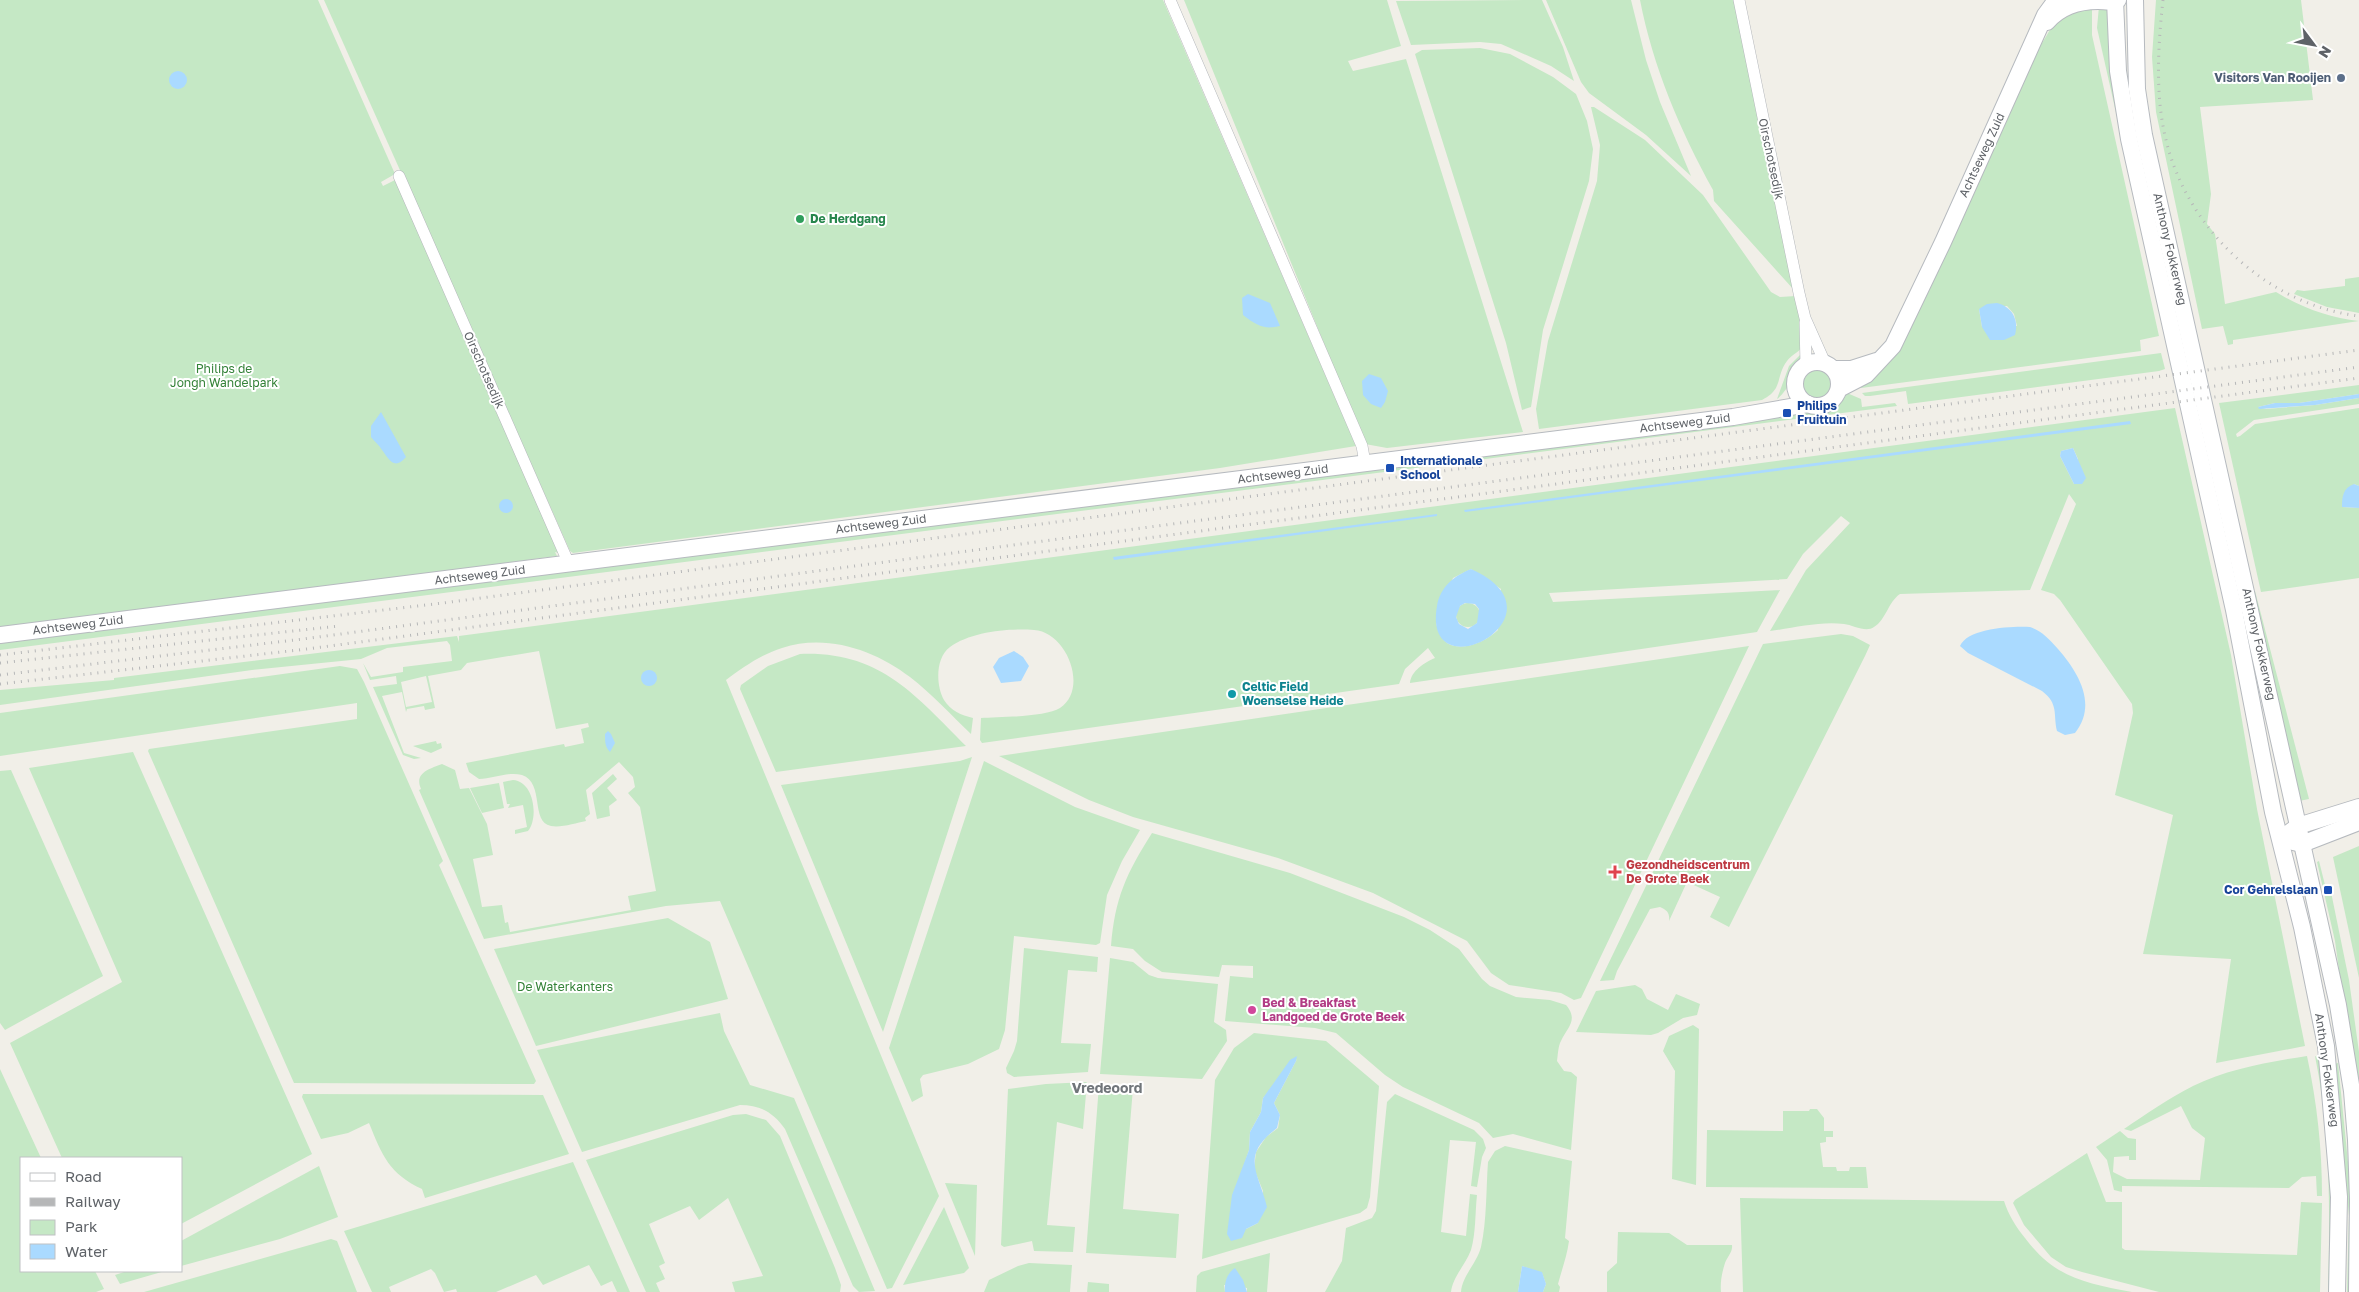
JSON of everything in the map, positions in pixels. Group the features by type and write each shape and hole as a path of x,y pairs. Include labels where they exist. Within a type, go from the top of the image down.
{"street":[{"path":"1170,0 1362,446 1365,463"},
{"name":"Oirschotsedijk","path":"1738,0 1805,318 1806,365"},
{"name":"Achtseweg Zuid","path":"1839,389 1866,375 1893,346 2038,34 2045,15 2056,0"},
{"name":"Anthony Fokkerweg","path":"2135,0 2137,89 2144,135 2334,985 2352,1091 2358,1200 2357,1292"},
{"name":"Achtseweg Zuid","path":"2038,34 2052,16 2071,5 2089,1 2116,1"},
{"name":"Anthony Fokkerweg","path":"2116,1 2118,72 2129,139 2234,610 2273,812 2302,927 2330,1072 2340,1197 2337,1292"},
{"name":"Oirschotsedijk","path":"399,176 569,564"},
{"name":"Oirschotsedijk","path":"1805,318 1830,366"},
{"path":"1830,366 1838,375 1839,389 1837,395 1827,404 1814,406 1808,404 1798,396 1795,384 1796,376 1806,365 1815,362 1830,366 1860,367 1884,356"},
{"name":"Achtseweg Zuid","path":"1763,412 1788,395 1795,384"},
{"name":"Achtseweg Zuid","path":"0,635 1365,463 1763,412 1808,404"},
{"path":"2281,840 2298,826 2359,807"},
{"path":"2281,840 2302,844 2359,822"}],"green space":[{"name":"Philips de Jongh Wandelpark","path":"0,0 318,0 395,174 381,182 383,186 397,179 559,553 555,552 557,556 0,630"},
{"name":"De Herdgang","path":"324,0 1163,0 1356,446 1220,468 573,553 570,551"},
{"path":"1184,0 1387,0 1401,46 1348,61 1353,71 1406,59 1523,432 1387,448 1365,444"},
{"path":"1542,0 1563,47 1574,81 1551,66 1501,44 1480,42 1411,45 1396,1"},
{"path":"1546,0 1631,0 1646,60 1660,102 1691,176 1646,135 1589,93 1581,82"},
{"path":"1640,0 1734,0 1794,290 1714,201 1713,190 1679,121 1660,74"},
{"path":"2156,0 2301,0 2313,100 2200,107 2211,194 2207,224 2215,234 2225,304 2276,292 2316,311 2359,321 2233,340 2233,344 2228,345 2223,326 2202,329 2156,112 2152,57"},
{"path":"2092,5 2092,35 2159,336 2140,340 2141,351 1861,388 1862,383 1877,370 2037,49 2055,22 2067,13","holes":["2007,306 2014,314 2017,326 1982,327 1979,309"]},
{"path":"2099,6 2108,11 2119,126 2097,28"},
{"path":"1480,48 1510,54 1553,77 1576,94 1587,121 1593,149 1589,181 1543,330 1531,407 1522,410 1506,343 1415,54 1422,50"},
{"path":"1591,107 1594,107 1645,140 1703,195 1771,292 1780,297 1796,296 1802,347 1787,361 1774,392 1769,396 1762,400 1539,429 1536,409 1548,341 1597,181 1600,145"},
{"path":"2359,277 2359,313 2327,307 2294,294 2297,290 2304,291 2345,286 2345,279"},
{"path":"2161,353 2165,369 2159,371 1908,404 1906,391 1870,396 1865,396 1862,393"},
{"path":"1801,354 1799,365 1793,378 1785,391 1777,399 1789,366"},
{"path":"1818,367 1824,368 1829,372 1833,377 1833,389 1829,394 1824,398 1818,399 1812,398 1807,394 1803,389 1802,383 1803,377 1807,372 1812,368"},
{"path":"2359,385 2359,394 2299,403 2275,403 2258,407 2266,409 2315,405 2359,398 2359,404 2254,420 2236,434 2237,437 2240,436 2255,424 2359,408 2359,486 2354,484 2342,507 2359,508 2359,578 2261,592 2219,403"},
{"path":"1847,393 1861,399 1862,407 1895,403 1897,406 0,650 0,641 1820,410 1828,407"},
{"path":"2175,408 2231,655 2257,809 2305,1046 2216,1063 2231,959 2143,954 2173,815 2115,795 2133,713 2132,704 2060,600 2054,594 2041,590 2076,504 2069,494 2030,590 1900,594 1878,624 1871,629 1826,623 1770,631 1806,570 1850,523 1841,516 1803,554 1787,579 1549,593 1553,602 1780,590 1757,632 1410,683 1416,671 1435,658 1428,648 1405,669 1399,684 982,743 980,740 981,718 1044,713 1060,708 1069,699 1073,688 1073,675 1070,663 1056,640 1046,633 1034,630 990,632 959,642 945,652 938,672 941,694 953,710 973,718 971,734 934,697 910,677 881,659 866,652 833,643 799,644 767,654 745,666 726,680 939,1196 892,1288 887,1289 720,901 666,906 484,939 419,790 421,789 419,779 421,775 442,764 455,770 460,789 469,788 487,824 493,855 473,859 482,907 502,905 505,923 508,922 510,932 631,910 628,896 656,891 640,807 628,793 635,787 633,777 619,762 586,790 590,814 585,818 586,821 559,826 551,826 545,823 541,817 536,794 529,779 522,775 511,774 479,779 469,772 466,763 564,744 565,747 584,743 581,729 589,727 588,723 556,729 539,651 467,663 461,670 428,676 435,708 425,710 424,706 407,709 406,712 402,692 382,696 404,753 421,758 414,759 403,755 373,687 397,684 396,676 370,680 363,663 371,677 403,672 403,667 452,661 450,645 447,641 387,648 361,659 252,670 0,705 0,690 114,680 114,678 457,636 459,642 459,636","holes":["2073,448 2078,459 2074,484 2060,456 2061,451","1471,569 1501,589 1498,630 1476,644 1467,646 1450,645 1439,632 1436,621 1438,612 1453,578","426,676 432,702 406,707 401,682"]},
{"path":"2252,591 2255,591 2309,799 2299,801"},
{"path":"1468,603 1477,606 1480,615 1477,624 1468,627 1459,624 1456,615 1459,606"},
{"path":"1841,634 1853,636 1870,645 1729,927 1710,917 1720,897 1687,882 1669,921 1668,912 1664,909 1660,907 1650,909 1614,980 1600,981 1763,644"},
{"path":"1749,646 1581,998 1574,1000 1561,993 1509,985 1491,973 1467,941 1373,893 1278,858 1133,817 1089,800 999,756"},
{"path":"800,654 828,655 852,660 874,668 894,679 912,693 966,746 776,772 740,689 741,685 768,666"},
{"path":"340,666 357,669 364,682 443,861 439,865 536,1081 534,1084 294,1083 148,751 149,749 357,719 357,703 0,756 0,713"},
{"path":"436,741 437,744 441,743 442,748 431,753 413,746"},
{"path":"133,752 312,1154 182,1223 182,1157 62,1157 10,1043 122,982 29,768"},
{"path":"972,757 883,1032 781,785 960,761"},
{"path":"984,761 1075,807 1140,830 1122,861 1107,895 1100,943 1096,945 1014,936 1005,1030 999,1049 968,1064 923,1075 920,1079 923,1096 912,1102 889,1048"},
{"path":"11,770 103,976 5,1030 0,1023 0,771"},
{"path":"613,774 617,779 607,788 617,800 609,806 610,816 597,819 592,793"},
{"path":"513,780 520,782 526,787 530,793 534,809 528,831 515,834 515,830 527,827 523,805 508,808 510,804 507,804 503,782"},
{"path":"499,783 504,808 482,813 470,788"},
{"path":"1152,833 1290,873 1404,917 1430,930 1459,949 1482,979 1490,986 1516,997 1550,1000 1566,1005 1572,1015 1572,1020 1560,1043 1557,1061 1564,1071 1571,1072 1577,1077 1571,1150 1513,1134 1493,1138 1479,1123 1403,1087 1385,1075 1336,1033 1315,1028 1225,1021 1230,976 1253,978 1253,966 1222,965 1219,977 1162,972 1145,961 1133,949 1111,946 1115,914 1123,887 1135,861"},
{"path":"2359,846 2359,978 2333,857"},
{"path":"2319,861 2327,893 2331,892 2349,980 2359,1052 2359,1115 2335,941 2317,862"},
{"name":"De Waterkanters","path":"668,918 710,942 728,999 536,1046 494,949"},
{"path":"1024,948 1098,957 1097,972 1068,970 1061,1043 1091,1044 1088,1072 1014,1077 1007,1073 1006,1068 1017,1041"},
{"path":"1110,958 1133,962 1149,975 1158,978 1218,984 1214,1022 1226,1030 1227,1041 1202,1079 1100,1074"},
{"path":"1635,985 1642,989 1647,999 1668,1010 1676,994 1700,1004 1697,1015 1683,1018 1658,1033 1651,1035 1576,1032 1596,991"},
{"path":"720,1013 724,1031 750,1085 794,1098 875,1291 859,1292 853,1286 785,1129 776,1118 760,1108 740,1105 582,1152 537,1050"},
{"path":"1693,1025 1699,1029 1696,1185 1672,1179 1675,1071 1663,1051 1669,1036"},
{"path":"1254,1033 1326,1041 1379,1086 1370,1197 1367,1208 1360,1213 1202,1259 1215,1080 1234,1048","holes":["1297,1059 1274,1103 1280,1115 1278,1128 1266,1137 1256,1152 1254,1169 1263,1191 1258,1223 1246,1229 1242,1171 1249,1150 1250,1132 1261,1112 1263,1098"]},
{"path":"2307,1056 2318,1126 2322,1196 2317,1196 2316,1176 2302,1177 2289,1188 2122,1186 2122,1192 2114,1190 2107,1160 2096,1147 2120,1131 2128,1138 2136,1139 2136,1160 2129,1160 2129,1156 2114,1157 2113,1172 2127,1179 2200,1180 2205,1138 2192,1128 2181,1106 2131,1131 2124,1129 2158,1106 2206,1080 2248,1067"},
{"path":"2315,1056 2319,1058 2333,1181 2331,1292 2328,1292 2329,1203 2327,1144"},
{"path":"2338,1063 2353,1212 2352,1292 2347,1292 2349,1216 2334,1064"},
{"path":"0,1069 41,1157 20,1157 20,1272 96,1272 104,1289 96,1292 0,1292"},
{"path":"1087,1082 1083,1129 1057,1122 1047,1225 1075,1227 1073,1252 1034,1251 1032,1241 1004,1247 1001,1245 1008,1089 1046,1084"},
{"path":"1099,1085 1133,1088 1123,1209 1179,1214 1176,1258 1086,1253"},
{"path":"303,1094 543,1095 569,1154 425,1198 422,1189 402,1177 388,1162 378,1145 369,1123 348,1133 321,1139 302,1097"},
{"path":"1395,1094 1474,1130 1483,1139 1486,1148 1482,1157 1477,1187 1471,1186 1476,1142 1450,1140 1441,1232 1466,1236 1470,1194 1477,1195 1475,1230 1471,1250 1454,1281 1451,1292 1325,1292 1342,1261 1346,1228 1372,1218 1376,1211 1387,1102"},
{"path":"1810,1109 1817,1109 1824,1118 1824,1131 1833,1131 1833,1137 1826,1137 1826,1142 1820,1143 1823,1167 1836,1167 1837,1171 1849,1171 1850,1167 1866,1167 1868,1188 1706,1187 1707,1130 1783,1131 1783,1111 1809,1111"},
{"path":"746,1114 766,1120 780,1136 835,1268 841,1285 840,1292 735,1292 732,1282 763,1276 728,1198 699,1220 690,1206 649,1224 665,1263 659,1266 665,1279 656,1283 660,1292 646,1292 586,1160 733,1115"},
{"path":"1505,1146 1572,1161 1565,1238 1569,1241 1558,1284 1560,1287 1559,1292 1543,1292 1546,1284 1542,1273 1522,1266 1518,1292 1461,1292 1464,1280 1481,1247 1488,1162 1495,1151"},
{"path":"2087,1153 2106,1202 2122,1202 2122,1248 2125,1250 2297,1255 2301,1202 2322,1203 2320,1292 2159,1292 2066,1267 2051,1257 2024,1225 2013,1203"},
{"path":"573,1162 630,1292 617,1292 612,1281 601,1286 589,1265 543,1285 536,1275 496,1292 457,1292 456,1289 444,1292 435,1273 431,1269 389,1287 391,1292 372,1292 344,1231"},
{"path":"319,1166 338,1217 280,1239 182,1266 182,1240"},
{"path":"945,1183 977,1185 975,1256"},
{"path":"1740,1198 2004,1201 2018,1229 2048,1262 2072,1277 2085,1282 2132,1292 1743,1292"},
{"path":"944,1207 969,1268 964,1273 903,1285"},
{"path":"1618,1232 1669,1233 1687,1245 1732,1245 1732,1250 1723,1270 1721,1292 1607,1292 1607,1272 1617,1263"},
{"path":"331,1239 337,1241 357,1292 144,1292"},
{"path":"1270,1253 1267,1292 1247,1292 1247,1288 1224,1285 1225,1292 1196,1292 1197,1276 1201,1272"},
{"path":"1029,1263 1072,1265 1070,1292 984,1292 989,1280 1018,1266"},
{"path":"124,1272 162,1272 120,1284 115,1275"},
{"path":"1088,1282 1109,1284 1109,1292 1087,1292"}],"water":[{"path":"178,71 184,74 187,80 184,86 178,89 172,86 169,80 172,74"},
{"path":"1248,294 1270,303 1280,326 1260,326 1243,315 1242,298"},
{"path":"1997,303 2007,307 2013,314 2016,324 2015,335 2004,340 1990,340 1982,327 1979,309 1987,304"},
{"path":"1369,374 1381,378 1388,391 1381,408 1371,404 1363,395 1362,381"},
{"path":"2359,394 2359,398 2315,405 2259,409 2258,407 2275,403 2299,403"},
{"path":"381,412 406,457 398,463 392,462 371,437 371,426"},
{"path":"2130,421 2131,424 1465,512 1464,510"},
{"path":"2073,448 2086,478 2082,484 2074,484 2060,456 2061,451"},
{"path":"2354,484 2359,486 2359,508 2342,507 2344,493 2347,488"},
{"path":"503,499 509,499 513,506 509,513 503,513 499,509 499,503"},
{"path":"1437,514 1437,516 1114,560 1113,557"},
{"path":"1471,569 1498,587 1507,607 1501,625 1487,638 1468,646 1450,645 1438,632 1437,606 1441,593 1449,583","holes":["1465,603 1475,604 1479,609 1477,623 1468,629 1459,624 1456,617 1460,606"]},
{"path":"2030,627 2042,633 2052,642 2072,668 2083,689 2085,711 2082,722 2075,733 2065,735 2057,731 2053,705 2051,700 2042,691 1968,653 1960,646 1972,635 1991,629"},
{"path":"1014,651 1023,657 1029,666 1021,681 1001,683 993,667 999,658"},
{"path":"649,670 657,678 649,686 641,678"},
{"path":"608,731 615,743 610,752 605,742 605,734"},
{"path":"1297,1056 1274,1103 1280,1115 1277,1128 1266,1138 1255,1156 1256,1174 1267,1207 1258,1223 1246,1229 1242,1238 1231,1241 1227,1234 1232,1195 1249,1150 1250,1132 1261,1112 1263,1098 1290,1060"},
{"path":"1522,1266 1542,1272 1546,1284 1543,1292 1518,1292"},
{"path":"1235,1268 1243,1280 1247,1292 1225,1292 1227,1278"}],"railway":[{"path":"2163,0 2158,70 2160,106 2166,140 2177,173 2192,203 2212,232 2236,257 2263,279 2293,296 2325,309 2359,316"},
{"path":"0,655 443,603 2359,350"},
{"path":"0,675 303,639 2359,367"},
{"path":"0,684 307,649 2359,378"},
{"path":"0,663 339,626"}],"place":[{"name":"Visitors Van Rooijen","path":"2341,78"},
{"name":"De Herdgang","path":"800,219"},
{"name":"Philips Fruittuin","path":"1787,413"},
{"name":"Internationale School","path":"1390,468"},
{"name":"Celtic Field Woenselse Heide","path":"1232,694"},
{"name":"Gezondheidscentrum De Grote Beek","path":"1615,872"},
{"name":"Cor Gehrelslaan","path":"2328,890"},
{"name":"Bed & Breakfast Landgoed de Grote Beek","path":"1252,1010"}],"district":[{"name":"Vredeoord","path":"1107,1088"}]}
